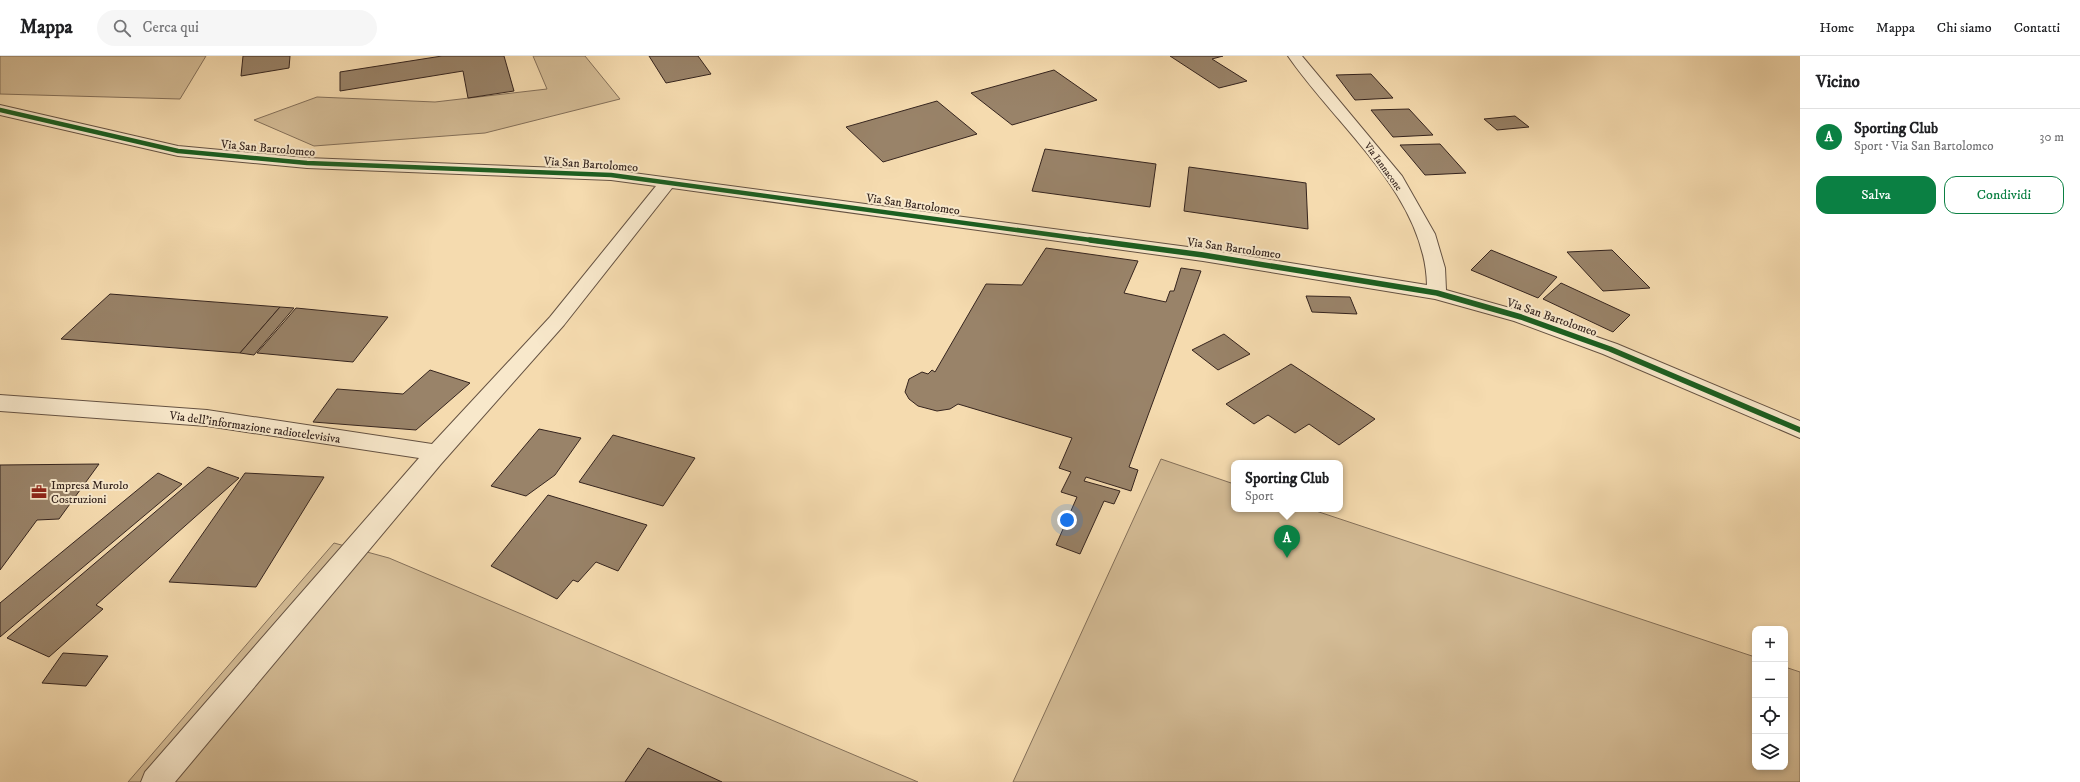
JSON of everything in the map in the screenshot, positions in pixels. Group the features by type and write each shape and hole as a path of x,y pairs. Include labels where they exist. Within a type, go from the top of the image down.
{"street":[{"name":"Via Iannacone","path":"1295,56 1394,176 1426,234 1436,268 1437,293"},
{"name":"Via San Bartolomeo","path":"0,110 178,151 307,163 611,175 1234,259 1326,273 1437,293 1521,317 1610,349 1800,430"},
{"path":"156,782 438,453 557,321 668,182"},
{"name":"Via dell'informazione radiotelevisiva","path":"0,403 207,418 438,453"}],"shaded area":[{"path":"0,56 206,56 180,99 0,94"},
{"path":"533,56 585,56 620,99 485,133 314,146 254,120 317,97 435,102 547,89"},
{"path":"1161,459 1231,483 1231,512 1319,512 1752,656 1752,770 1788,770 1788,668 1800,672 1800,782 1013,782"},
{"path":"334,543 389,558 918,782 128,782"}],"building":[{"path":"243,56 290,56 289,68 241,76"},
{"path":"442,56 504,56 514,91 468,98 463,71 340,91 340,72"},
{"path":"649,56 698,56 711,74 666,83"},
{"path":"1170,56 1223,56 1212,59 1247,81 1219,88"},
{"path":"1054,70 1097,100 1012,125 971,93"},
{"path":"1371,74 1393,98 1355,100 1336,75"},
{"path":"937,101 977,134 883,162 846,127"},
{"path":"1409,109 1433,135 1393,137 1371,110"},
{"path":"1515,116 1529,127 1497,130 1484,119"},
{"path":"1440,144 1466,173 1425,175 1400,145"},
{"path":"1045,149 1156,164 1150,207 1032,191"},
{"path":"1189,167 1306,183 1308,229 1184,211"},
{"path":"1046,248 1138,261 1124,293 1166,302 1170,291 1174,291 1181,268 1201,271 1129,467 1138,470 1131,491 1086,477 1084,481 1120,491 1114,504 1104,501 1080,554 1056,545 1077,497 1061,492 1071,472 1059,468 1072,438 958,404 950,409 937,411 918,406 909,399 905,392 909,379 922,372 928,374 932,370 935,372 986,284 1022,285"},
{"path":"1491,250 1557,277 1538,298 1471,270"},
{"path":"1612,250 1650,288 1603,291 1567,252"},
{"path":"1561,283 1630,315 1613,332 1543,299"},
{"path":"110,294 280,307 240,353 61,339"},
{"path":"1306,296 1350,297 1357,314 1312,312"},
{"path":"280,307 294,308 254,355 240,353"},
{"path":"296,308 388,317 353,362 257,353"},
{"path":"1224,334 1250,354 1218,370 1192,350"},
{"path":"1291,364 1375,419 1339,445 1309,424 1295,433 1268,415 1254,424 1226,404"},
{"path":"430,370 470,383 416,430 313,422 337,389 403,394"},
{"path":"539,429 581,438 555,475 526,496 491,486"},
{"path":"613,435 695,458 663,506 579,482"},
{"name":"Impresa Murolo Costruzioni","path":"99,464 59,519 37,520 0,570 0,465"},
{"path":"208,467 239,478 96,605 103,609 49,657 7,638"},
{"path":"158,473 182,484 0,637 0,603"},
{"path":"245,473 324,477 256,587 169,582"},
{"path":"548,495 647,525 618,571 596,562 578,582 573,580 557,599 491,566"},
{"path":"63,653 108,656 86,686 42,683"},
{"path":"648,748 722,782 625,782"}],"cycle path":[{"path":"0,110 178,151 307,163 611,175 1203,255 1377,282 1437,293 1521,317 1610,349 1800,430"}],"place":[{"name":"Impresa Murolo Costruzioni","path":"39,492"},
{"name":"Sporting Club","path":"1287,558"}]}
